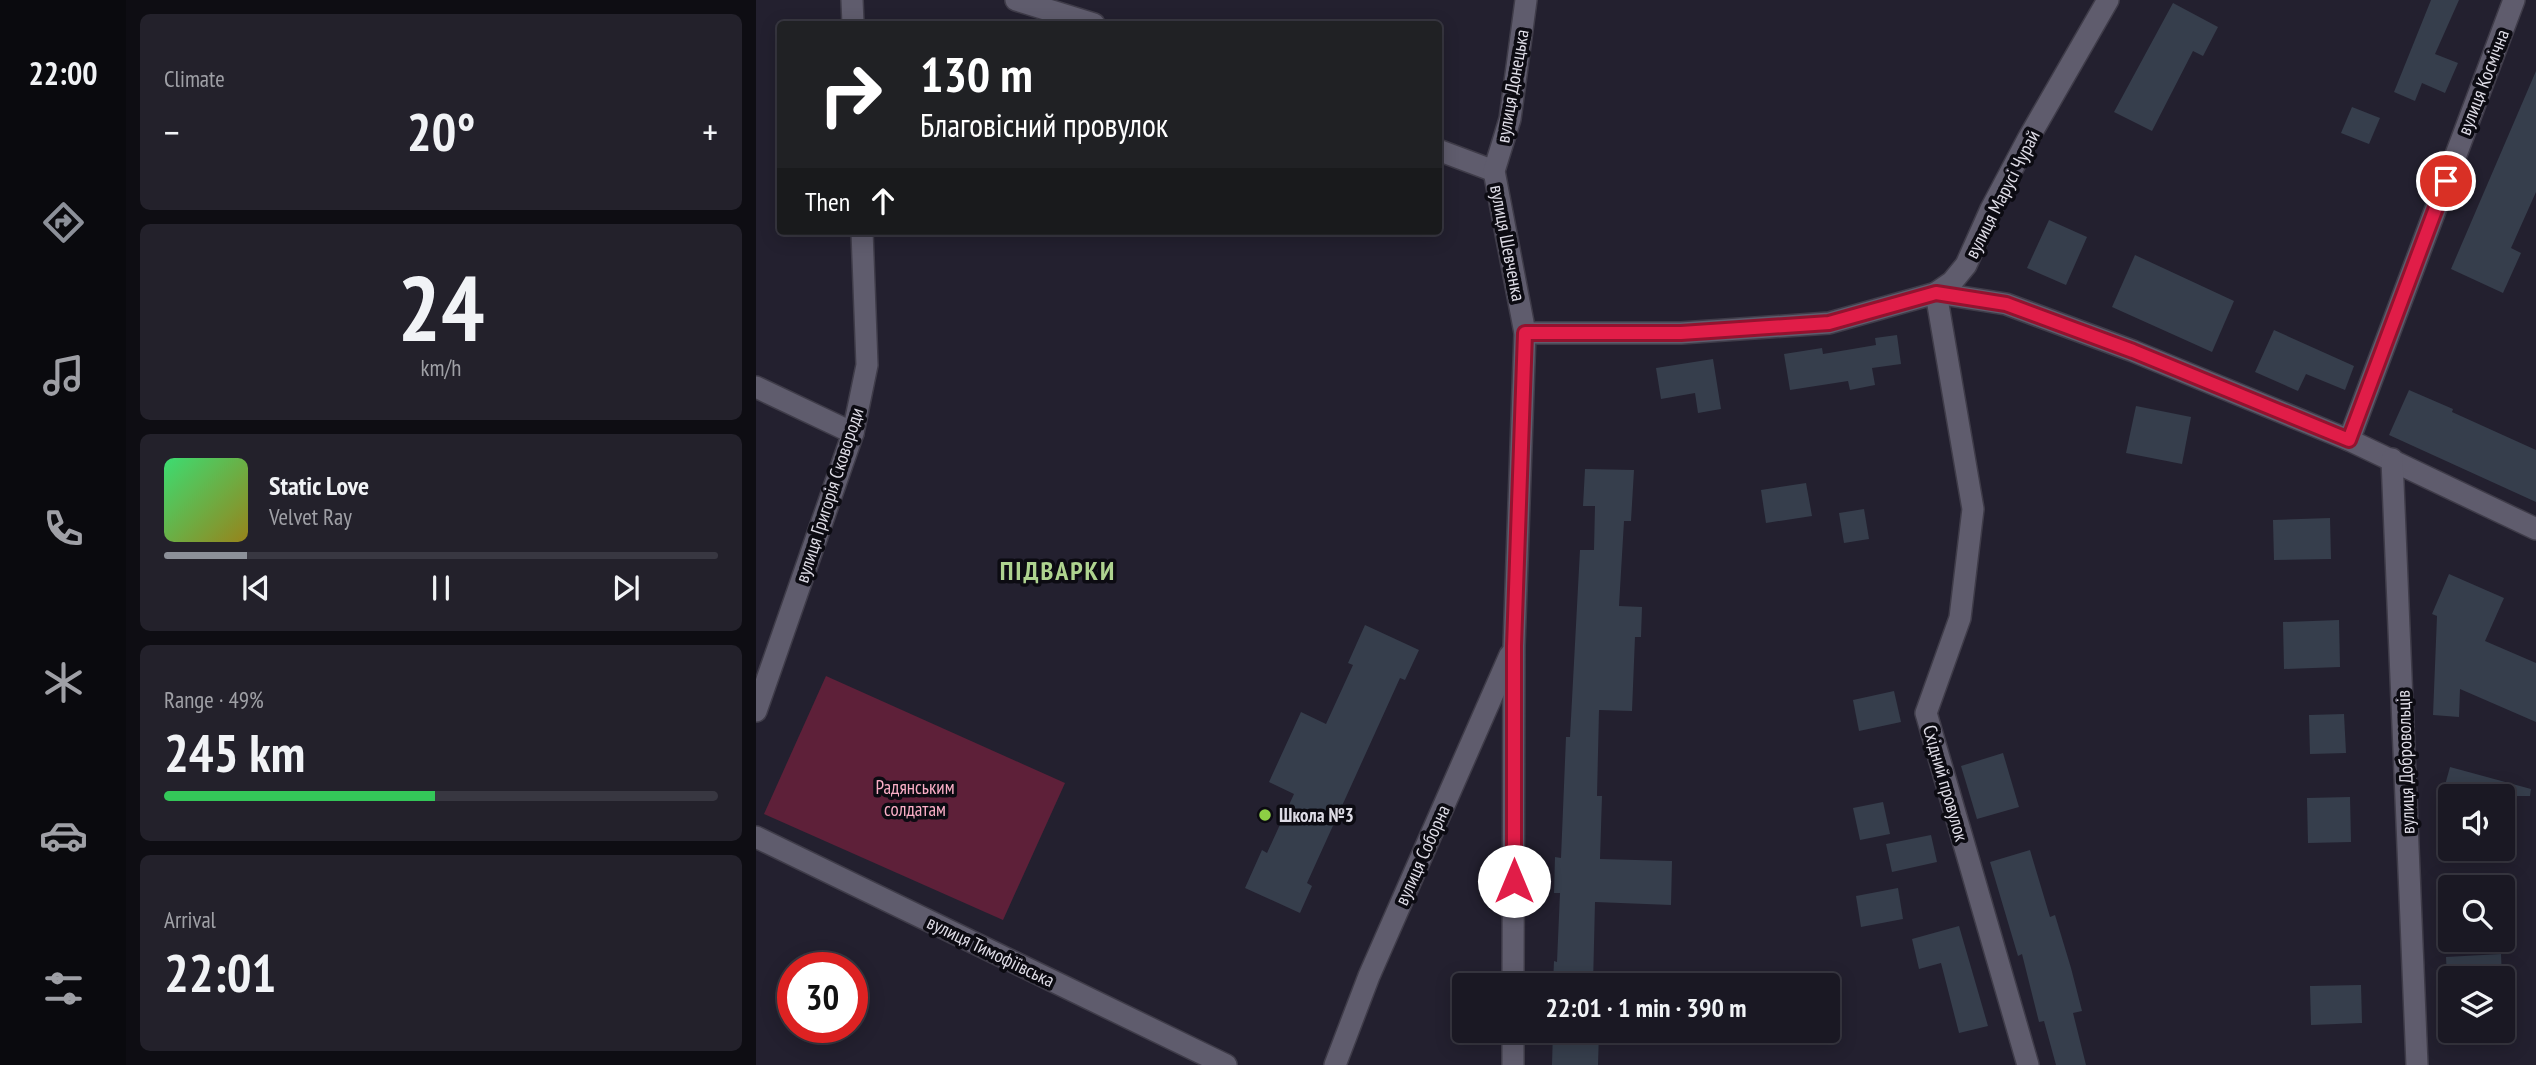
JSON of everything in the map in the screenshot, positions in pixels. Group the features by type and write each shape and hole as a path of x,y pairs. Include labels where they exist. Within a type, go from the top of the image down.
{"street":[{"path":"852,0 853,21"},
{"path":"1016,0 1084,21"},
{"name":"вулиця Донецька","path":"1494,172 1510,119 1526,0"},
{"name":"вулиця Марусі Чурай","path":"1936,293 1952,282 1966,265 2015,163 2108,0"},
{"name":"вулиця Космічна","path":"2349,440 2514,0"},
{"path":"1442,152 1494,172"},
{"name":"вулиця Шевченка","path":"1494,172 1525,333 1514,646 1513,973"},
{"name":"вулиця Григорія Сковороди","path":"756,711 853,433 867,365 862,235"},
{"path":"1525,333 1681,333 1829,323 1936,293 2006,304 2133,351 2349,440 2536,529"},
{"name":"Східний провулок","path":"1936,293 1973,509 1960,618 1926,713 2028,1065"},
{"path":"756,387 853,433"},
{"name":"вулиця Добровольців","path":"2392,459 2417,1065"},
{"name":"вулиця Соборна","path":"1335,1065 1369,976 1514,646"},
{"name":"вулиця Тимофіївська","path":"756,837 1226,1065"},
{"path":"1513,1043 1513,1065"}],"green space":[{"name":"Радянським солдатам","path":"826,676 1065,783 1003,920 764,814"}],"building":[{"path":"2431,0 2459,0 2435,54 2458,63 2445,93 2422,83 2415,101 2394,92"},
{"path":"2173,3 2218,27 2203,56 2193,51 2152,131 2114,112"},
{"path":"2536,71 2536,192 2511,248 2521,253 2503,293 2451,269"},
{"path":"2352,107 2380,118 2369,144 2341,133"},
{"path":"2049,220 2087,237 2066,285 2027,268"},
{"path":"2135,255 2234,301 2212,352 2112,307"},
{"path":"2274,330 2354,366 2345,390 2306,374 2298,391 2255,372"},
{"path":"1897,335 1901,364 1872,368 1875,385 1850,390 1848,381 1790,390 1784,354 1822,348 1823,354 1876,345 1875,338"},
{"path":"1713,359 1721,409 1698,413 1695,393 1661,399 1656,368"},
{"path":"2409,390 2536,450 2536,502 2389,435"},
{"path":"2136,406 2191,417 2182,464 2126,453"},
{"path":"1585,469 1634,470 1631,521 1624,521 1619,606 1642,607 1641,637 1635,637 1632,711 1599,710 1597,796 1602,796 1600,859 1672,861 1671,905 1595,902 1593,973 1554,973 1554,961 1557,962 1560,893 1554,893 1555,857 1561,858 1566,737 1570,737 1580,550 1594,550 1595,506 1583,506"},
{"path":"1806,483 1812,516 1766,523 1761,490"},
{"path":"1864,509 1869,539 1844,543 1839,513"},
{"path":"2330,518 2331,559 2274,560 2273,520"},
{"path":"2449,574 2504,598 2485,641 2536,663 2536,722 2460,689 2459,717 2433,715 2437,616 2432,614"},
{"path":"2339,620 2340,667 2284,669 2283,622"},
{"path":"1365,625 1419,650 1405,680 1400,678 1307,883 1312,886 1300,913 1245,888 1262,850 1267,853 1294,794 1269,782 1301,712 1326,724 1353,665 1348,663"},
{"path":"1894,691 1901,722 1859,731 1853,700"},
{"path":"2344,714 2346,753 2310,754 2309,715"},
{"path":"2003,753 2019,807 1977,819 1961,766"},
{"path":"2450,767 2513,784 2445,784"},
{"path":"2515,785 2531,789 2530,796 2515,796"},
{"path":"2350,797 2351,842 2308,843 2307,798"},
{"path":"1883,802 1890,834 1860,840 1853,808"},
{"path":"1931,835 1937,862 1892,872 1886,844"},
{"path":"2030,850 2050,917 2055,915 2071,968 2082,1011 2073,1013 2086,1065 2056,1065 2044,1021 2039,1022 2022,954 2018,956 1990,862"},
{"path":"1898,888 1903,919 1861,927 1856,896"},
{"path":"1959,926 1988,1026 1959,1033 1941,963 1919,969 1912,939"},
{"path":"2501,954 2502,966 2446,966 2446,957"},
{"path":"2361,985 2362,1023 2311,1025 2310,986"},
{"path":"1553,1043 1599,1043 1598,1065 1552,1065"}],"place":[{"name":"Школа №3","path":"1265,815"}],"district":[{"name":"ПІДВАРКИ","path":"1058,571"}],"route":[{"path":"1514,881 1514,646 1525,333 1681,333 1829,323 1936,293 2006,304 2133,351 2349,440 2446,181"}]}
